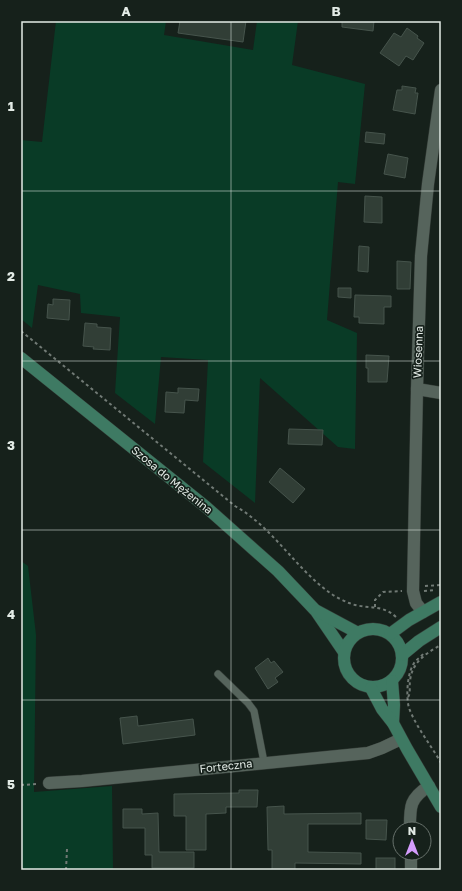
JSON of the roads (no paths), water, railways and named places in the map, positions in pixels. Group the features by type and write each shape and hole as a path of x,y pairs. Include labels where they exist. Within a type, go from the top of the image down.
{"main road":[{"name":"Szosa do Mężenina","path":"21,358 206,507 278,571 316,611 344,652"},
{"path":"390,634 399,620 423,612 441,602"},
{"name":"Szosa do Mężenina","path":"316,611 358,633"},
{"path":"402,655 418,641 441,627"},
{"path":"369,629 380,630 390,634 398,643 402,655 401,669 392,681 382,687 371,688 362,686 355,682 345,669 344,652 347,644 358,633 369,629"},
{"path":"392,681 394,705 393,723"},
{"path":"371,688 382,709 393,723 441,807"}],"street":[{"name":"Wiosenna","path":"423,612 416,603 413,585 421,256 428,184 441,90"},
{"path":"417,389 441,393"},
{"name":"Forteczna","path":"49,783 368,753 401,739"},
{"path":"410,821 410,808 413,800 429,786"}],"lane":[{"path":"218,674 248,703 254,711 264,762"}]}
